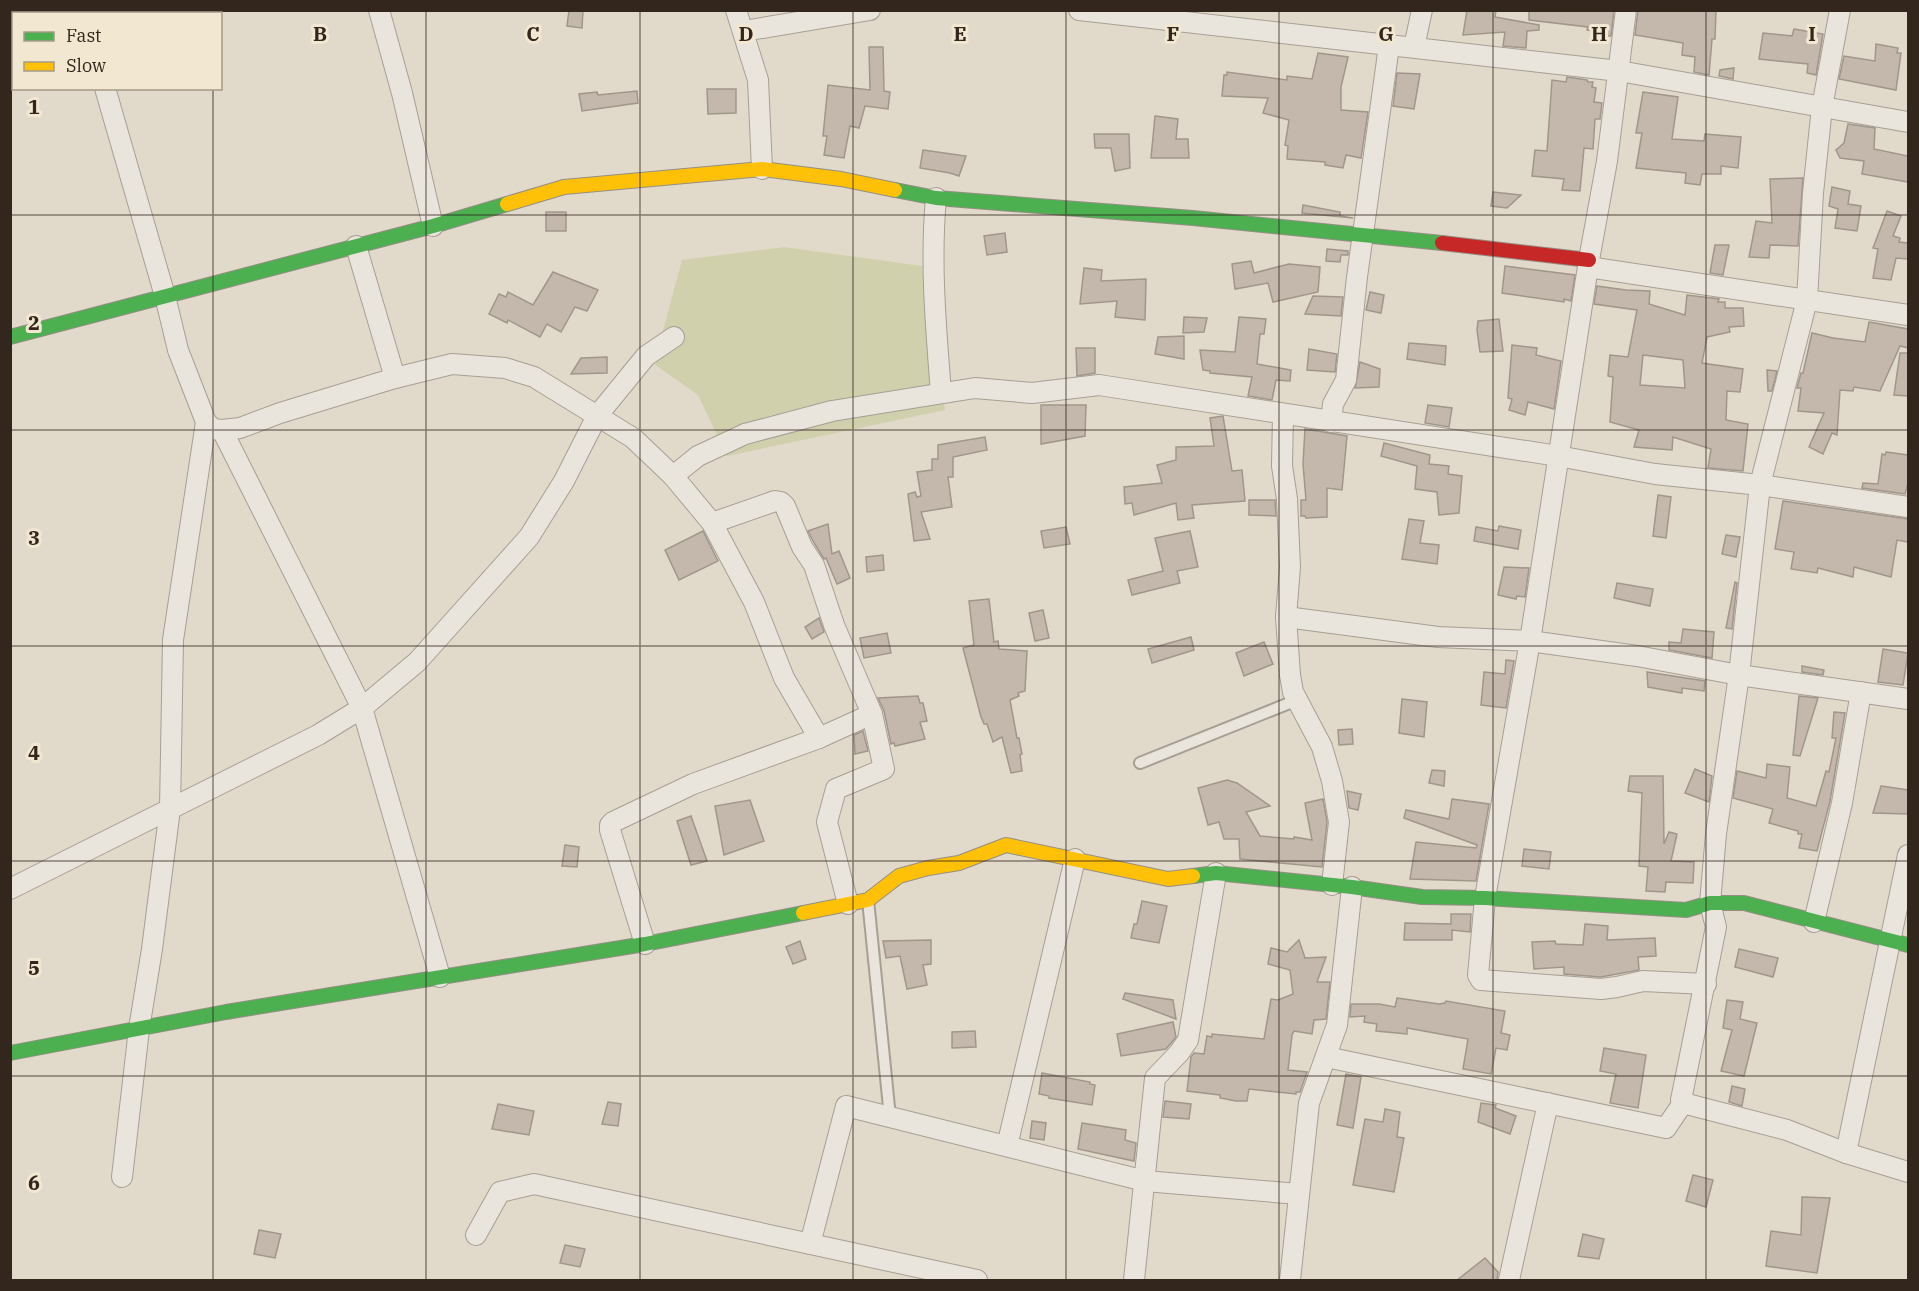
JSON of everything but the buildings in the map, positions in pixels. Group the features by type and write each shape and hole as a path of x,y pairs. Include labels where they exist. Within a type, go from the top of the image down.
{"street":[{"path":"379,10 402,93 433,226"},
{"path":"736,10 758,80 762,169"},
{"path":"744,32 870,10"},
{"path":"1079,10 1619,71 1908,122"},
{"path":"1414,47 1422,10"},
{"path":"1626,10 1607,161 1530,641 1485,898 1478,975 1481,980 1600,989 1652,980 1706,984"},
{"path":"1683,1103 1681,1100 1716,927 1710,903 1716,834 1739,675 1760,485 1807,300 1813,193 1822,107 1840,10"},
{"path":"1331,422 1333,404 1346,380 1389,46"},
{"path":"106,90 165,296 178,350 214,426 362,708 440,977"},
{"path":"10,337 433,226 564,187 762,169 841,179 936,198 1192,218 1457,244 1908,315"},
{"path":"936,198 933,231 934,304 941,393"},
{"path":"356,246 395,378"},
{"path":"10,889 318,735 362,708 417,662 529,537 564,481 597,416 646,356 674,337"},
{"path":"214,426 240,429 280,413 395,378 452,364 505,368 534,377 633,438 673,476 712,523 754,602 784,678 819,738"},
{"path":"673,476 698,456 745,434 832,411 975,388 1032,393 1099,385 1558,456 1655,474 1760,485 1908,507"},
{"path":"1283,414 1282,466 1287,499 1290,567 1286,617 1290,675 1293,692 1322,747 1332,781 1339,822 1332,885"},
{"path":"122,1176 139,1029 170,809 173,640 214,426"},
{"path":"712,523 775,501 785,506 802,547 814,565 834,625 872,714 884,769 836,789 826,822 848,904"},
{"path":"1286,617 1438,636 1530,641 1637,656 1739,675 1908,699"},
{"path":"1814,922 1842,804 1861,692"},
{"path":"645,944 610,825 693,784 819,738 872,714"},
{"path":"10,1053 440,977 645,944 868,900 900,876 959,863 1006,844 1168,879 1216,873 1352,887 1422,897 1485,898 1686,910 1710,903 1744,903 1899,943"},
{"path":"1846,1153 1899,943 1908,855"},
{"path":"1007,1146 1075,859"},
{"path":"1134,1281 1155,1078 1188,1040 1216,873"},
{"path":"1290,1281 1309,1103 1337,1025 1352,887"},
{"path":"1326,1057 1666,1128 1683,1103"},
{"path":"1509,1281 1548,1103"},
{"path":"1683,1103 1787,1130 1846,1153 1908,1172"},
{"path":"810,1244 846,1106 1145,1181 1299,1194"},
{"path":"476,1235 500,1192 534,1184 977,1281"}],"lane":[{"path":"1140,763 1297,700"},
{"path":"868,900 890,1117"}],"green space":[{"path":"784,247 922,266 945,410 727,456 698,395 654,364 682,260"}],"traffic: fast":[{"path":"895,190 936,198 1193,218 1442,243"},
{"path":"10,337 433,226 507,204"},
{"path":"1193,876 1216,873 1352,887 1422,897 1485,898 1686,910 1710,903 1744,903 1908,945"},
{"path":"10,1053 226,1012 645,944 803,913"}],"traffic: slow":[{"path":"507,204 564,187 762,169 841,179 895,190"},
{"path":"803,913 868,900 899,876 959,863 1006,845 1168,879 1193,876"}],"traffic: jam":[{"path":"1442,243 1589,260"}]}
